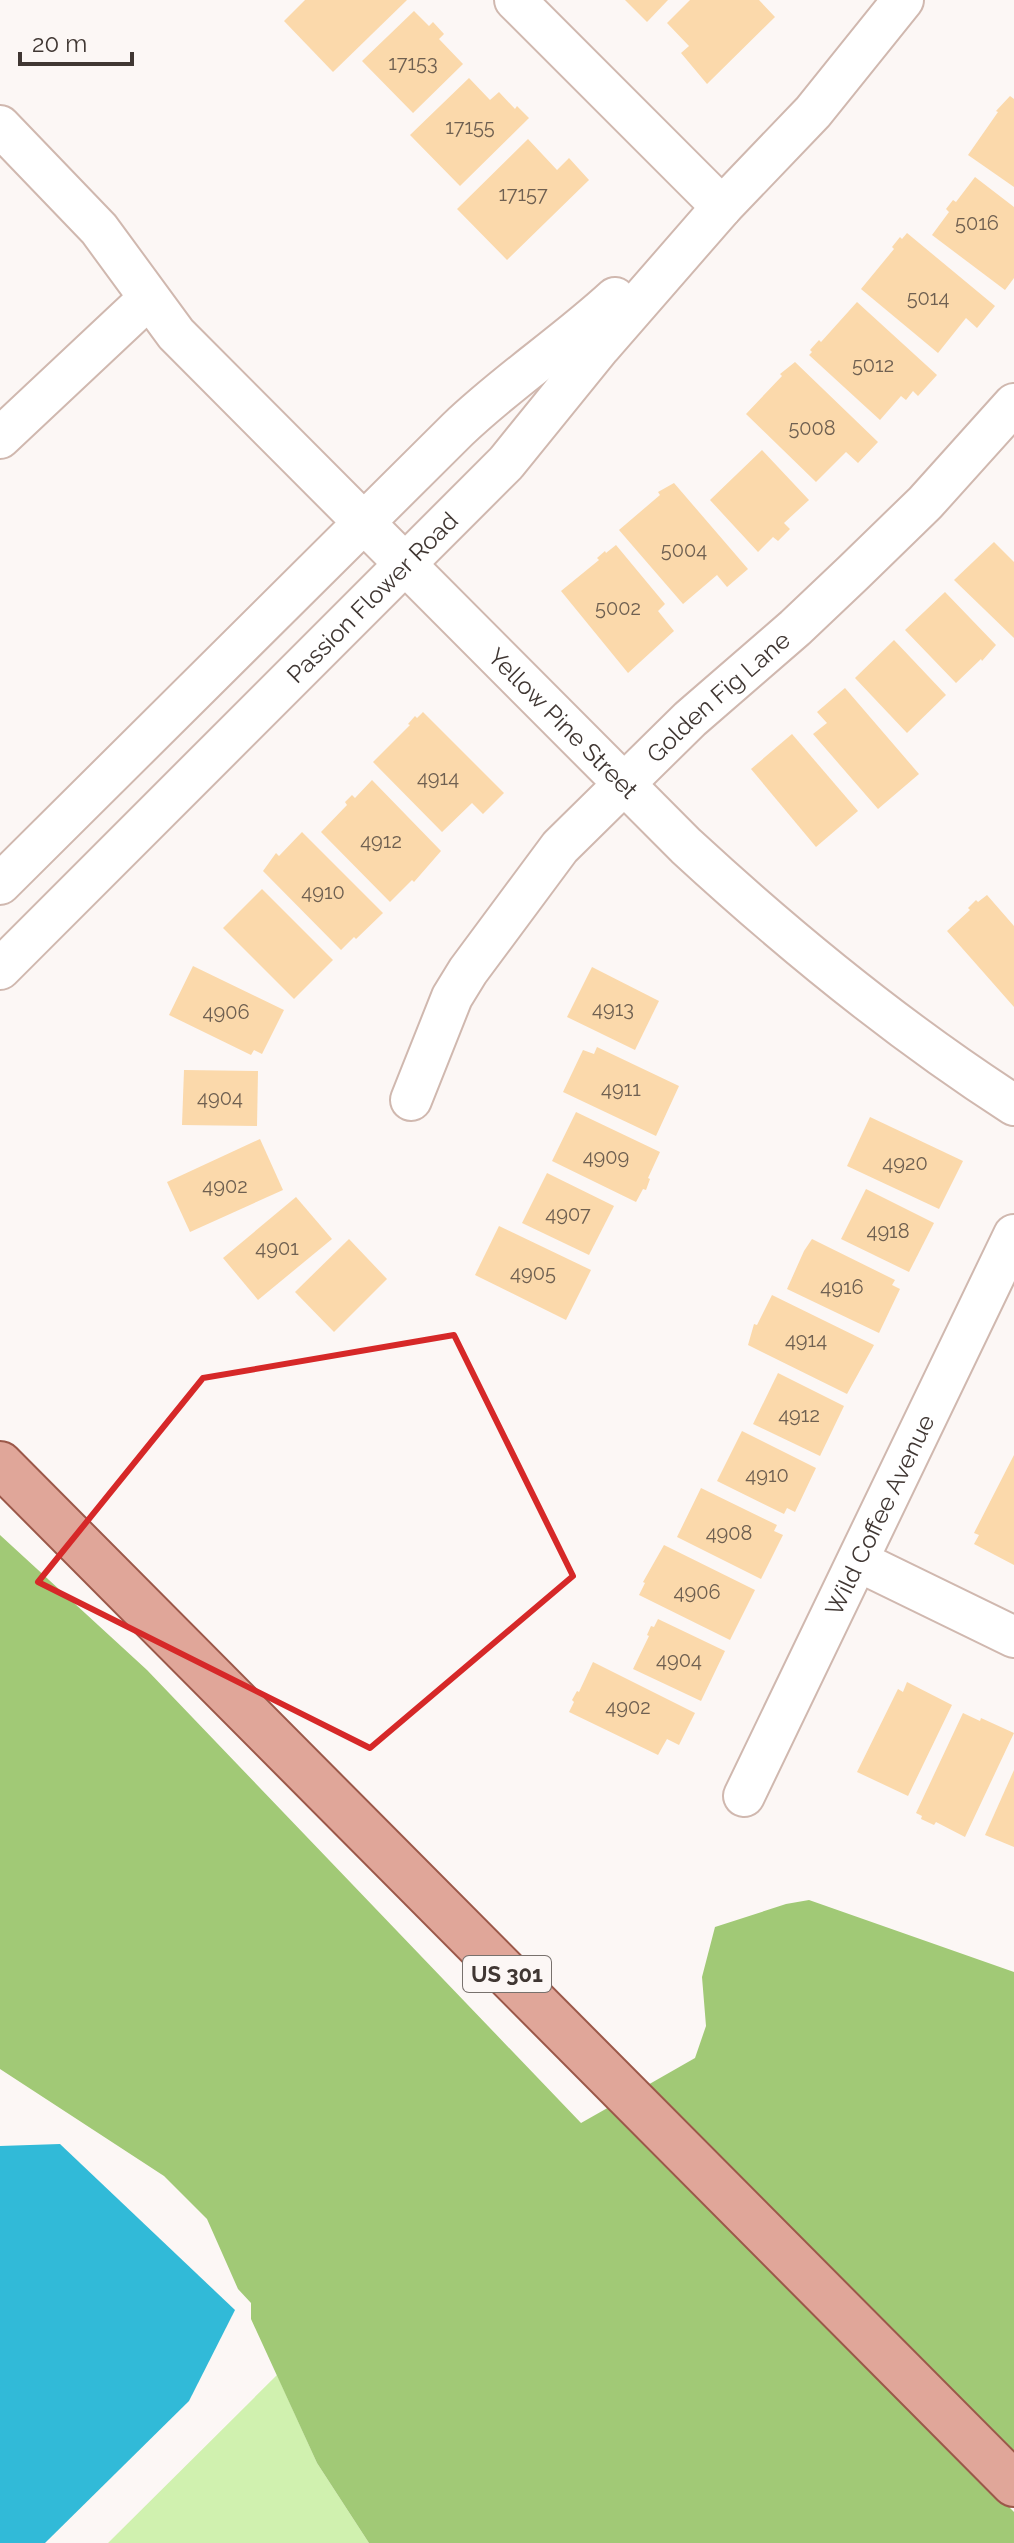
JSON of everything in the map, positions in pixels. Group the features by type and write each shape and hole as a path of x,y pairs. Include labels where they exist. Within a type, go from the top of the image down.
{"main road":[{"name":"US 301","path":"0,1464 1014,2484"}],"street":[{"path":"515,0 722,207"},
{"name":"Passion Flower Road","path":"0,969 506,463 600,347 722,207 813,112 903,0"},
{"name":"Yellow Pine Street","path":"0,126 99,229 176,334 686,846 821,966 944,1059 1014,1105"},
{"name":"Passion Flower Road","path":"0,884 483,405 590,321 722,207"},
{"path":"0,438 148,299"},
{"name":"Golden Fig Lane","path":"411,1100 438,1026 468,971 560,847 690,719 795,628 874,553 925,503 1014,404"},
{"name":"Wild Coffee Avenue","path":"744,1796 1014,1235"},
{"path":"858,1561 1014,1637"}],"highlighted area":[{"path":"454,1335 573,1576 370,1748 38,1582 203,1378"}],"green space":[{"path":"0,1535 147,1670 581,2123 611,2106 1014,2512 1014,2543 369,2543 317,2463 251,2319 251,2303 238,2289 207,2219 164,2176 0,2069"},
{"path":"809,1900 1014,1972 1014,2457 646,2086 695,2058 706,2026 702,1977 715,1927 786,1904"},
{"path":"277,2375 317,2463 369,2543 108,2543"}],"water":[{"path":"60,2144 235,2310 189,2401 45,2543 0,2543 0,2146"}],"building":[{"path":"305,0 407,0 333,72 284,21"},
{"path":"625,0 668,0 647,22"},
{"path":"690,0 759,0 775,17 707,84 681,53 689,46 667,23"},
{"path":"414,11 429,26 433,22 444,34 439,39 463,64 413,113 362,61"},
{"path":"469,78 490,100 499,92 529,118 460,186 410,135"},
{"path":"1010,96 1014,99 1014,187 968,155 996,111"},
{"path":"528,139 557,170 569,158 589,180 507,260 457,209"},
{"path":"975,177 1014,207 1014,278 1005,290 932,235 949,212 946,209 953,200 956,202"},
{"path":"907,233 995,306 977,328 966,318 938,353 861,289 894,249 892,247 900,237 902,239"},
{"path":"857,302 937,375 918,396 913,391 906,400 901,396 880,420 809,355 819,340 821,342"},
{"path":"795,362 878,442 858,463 846,452 816,482 746,414 782,376 780,374"},
{"path":"762,450 809,500 784,523 790,529 778,541 773,537 758,552 710,500"},
{"path":"674,483 748,569 727,587 717,575 683,604 619,530 660,495 658,492"},
{"path":"994,542 1014,562 1014,638 954,580"},
{"path":"616,545 665,604 658,611 674,631 628,673 561,591 599,560 597,558 605,551"},
{"path":"945,592 996,645 956,683 905,630"},
{"path":"894,640 946,695 907,733 855,678"},
{"path":"845,688 919,774 878,809 813,734 827,723 817,712"},
{"path":"423,712 504,793 483,814 472,803 442,832 373,762 415,716 417,718"},
{"path":"792,734 858,811 816,847 751,769"},
{"path":"372,780 441,851 414,882 412,880 390,902 321,832 347,805 345,802 352,795 355,798"},
{"path":"302,832 383,913 341,950 263,871 276,853 279,856"},
{"path":"262,889 333,960 294,999 223,928"},
{"path":"987,895 1014,926 1014,1007 947,931 970,910 968,908 976,900 978,902"},
{"path":"193,966 284,1010 262,1054 254,1050 251,1055 169,1015"},
{"path":"592,967 659,1001 635,1050 567,1017"},
{"path":"597,1047 679,1086 656,1136 563,1092 583,1050 594,1054"},
{"path":"184,1070 258,1071 257,1126 182,1125"},
{"path":"576,1112 660,1152 646,1190 643,1189 636,1202 552,1161"},
{"path":"870,1117 963,1161 939,1209 847,1166"},
{"path":"260,1139 283,1190 190,1232 167,1182"},
{"path":"547,1173 614,1206 589,1255 522,1223"},
{"path":"866,1189 934,1223 909,1272 841,1239"},
{"path":"296,1197 332,1239 258,1300 223,1258"},
{"path":"499,1226 591,1270 566,1320 475,1275"},
{"path":"349,1239 387,1279 334,1332 295,1292"},
{"path":"812,1239 895,1280 892,1285 900,1289 879,1333 787,1289"},
{"path":"772,1295 874,1345 847,1394 748,1345 754,1324 757,1325"},
{"path":"778,1373 844,1406 820,1456 753,1424"},
{"path":"742,1431 816,1468 795,1512 787,1508 784,1514 717,1481"},
{"path":"1014,1455 1014,1565 974,1544 979,1535 974,1533"},
{"path":"701,1488 777,1525 774,1531 783,1535 761,1579 677,1537"},
{"path":"664,1545 755,1590 730,1640 639,1595"},
{"path":"658,1619 725,1651 701,1701 633,1669 651,1626 654,1627"},
{"path":"593,1662 695,1713 679,1745 667,1739 658,1755 569,1712 574,1702 572,1700"},
{"path":"907,1682 952,1705 908,1796 857,1772 898,1689 903,1692"},
{"path":"963,1713 1014,1733 965,1837 936,1822 934,1825 921,1819 922,1816 916,1813"},
{"path":"1014,1770 1014,1847 985,1835"}]}
